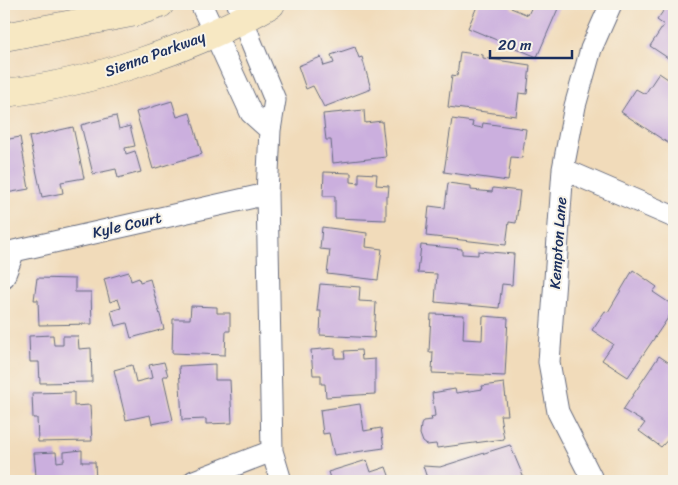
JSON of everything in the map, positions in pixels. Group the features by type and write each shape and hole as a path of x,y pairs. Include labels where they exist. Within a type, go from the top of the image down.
{"main road":[{"path":"4,37 136,12 160,4"},
{"name":"Sienna Parkway","path":"4,93 111,73 213,33 241,12 271,4"}],"street":[{"path":"201,4 251,113 270,130"},
{"name":"Kempton Lane","path":"593,481 558,412 549,362 563,169 575,106 589,58 611,4"},
{"path":"241,12 251,42 276,100 270,130 267,194 272,451 281,481"},
{"path":"563,169 674,217"},
{"name":"Kyle Court","path":"4,277 14,251 267,194"},
{"path":"194,481 272,451"}],"building":[{"path":"478,4 513,4 511,8 528,15 533,4 560,4 537,57 468,28"},
{"path":"668,4 674,4 674,62 650,46 664,25 657,20"},
{"path":"355,47 359,58 362,57 371,89 324,107 313,86 306,89 298,66 321,57 324,66 334,63 331,55"},
{"path":"460,52 483,55 483,58 530,65 527,94 519,93 516,116 448,107 452,75 457,76"},
{"path":"659,73 674,83 674,147 621,112 636,89 645,94"},
{"path":"172,101 177,117 190,113 202,154 153,169 136,112"},
{"path":"364,110 365,123 382,121 386,157 333,163 331,140 326,140 323,114"},
{"path":"116,116 119,129 130,126 135,146 125,148 126,154 135,151 141,172 118,178 116,169 93,174 81,125"},
{"path":"452,119 473,122 472,126 482,128 483,123 526,129 522,158 511,157 508,181 444,172"},
{"path":"73,127 84,178 61,182 63,193 42,197 29,137"},
{"path":"20,137 29,189 6,193 7,198 4,199 4,140"},
{"path":"324,172 351,173 351,182 359,183 359,173 377,174 376,185 389,186 388,197 386,197 386,220 335,218 335,196 323,196"},
{"path":"448,183 471,186 471,190 492,192 493,188 520,191 516,223 509,222 506,245 426,236 429,206 445,208"},
{"path":"322,227 367,233 366,247 382,249 378,280 327,274 330,250 320,249"},
{"path":"421,245 462,249 462,254 478,255 478,251 514,254 512,285 502,284 499,308 435,302 437,274 418,273"},
{"path":"633,270 657,287 653,292 674,306 674,309 628,377 602,360 613,344 592,330 605,311 608,312"},
{"path":"129,272 131,281 139,278 140,282 150,279 164,329 131,338 127,323 115,326 111,311 121,308 118,299 110,302 104,279"},
{"path":"37,278 75,279 75,292 91,292 92,324 39,325 38,300 34,300"},
{"path":"320,284 360,287 359,301 376,302 374,338 320,335 321,311 317,311"},
{"path":"191,306 217,307 217,313 230,313 230,331 226,331 225,355 172,353 173,319 190,319"},
{"path":"431,314 464,315 463,339 482,340 483,316 508,318 505,376 432,373 433,352 429,352"},
{"path":"53,335 54,345 63,345 63,336 78,336 79,349 91,348 92,382 40,383 39,362 30,362 29,336"},
{"path":"335,348 335,358 345,358 344,351 361,350 362,360 375,359 375,394 326,397 325,384 321,384 321,375 313,375 311,350"},
{"path":"659,356 674,366 674,433 661,447 639,431 645,423 623,410"},
{"path":"164,362 168,376 163,376 173,420 152,424 150,415 126,420 114,370 132,365 136,382 152,378 149,365"},
{"path":"215,364 215,380 230,380 232,423 206,424 206,419 182,420 179,366"},
{"path":"504,383 508,415 500,415 504,439 437,448 436,444 427,445 423,442 420,434 421,425 423,421 432,420 431,417 435,416 432,393 455,389 456,393 483,389 482,386"},
{"path":"74,392 74,406 90,405 92,441 38,442 37,418 33,418 32,393"},
{"path":"360,404 364,431 381,428 384,448 334,455 329,433 323,434 320,410"},
{"path":"510,445 523,476 520,477 521,481 428,481 423,466 440,467"},
{"path":"82,450 82,462 95,462 96,481 41,481 41,476 36,476 34,453 56,452 57,462 64,461 64,452"},
{"path":"367,460 371,472 386,467 391,481 331,481 328,472"}]}
